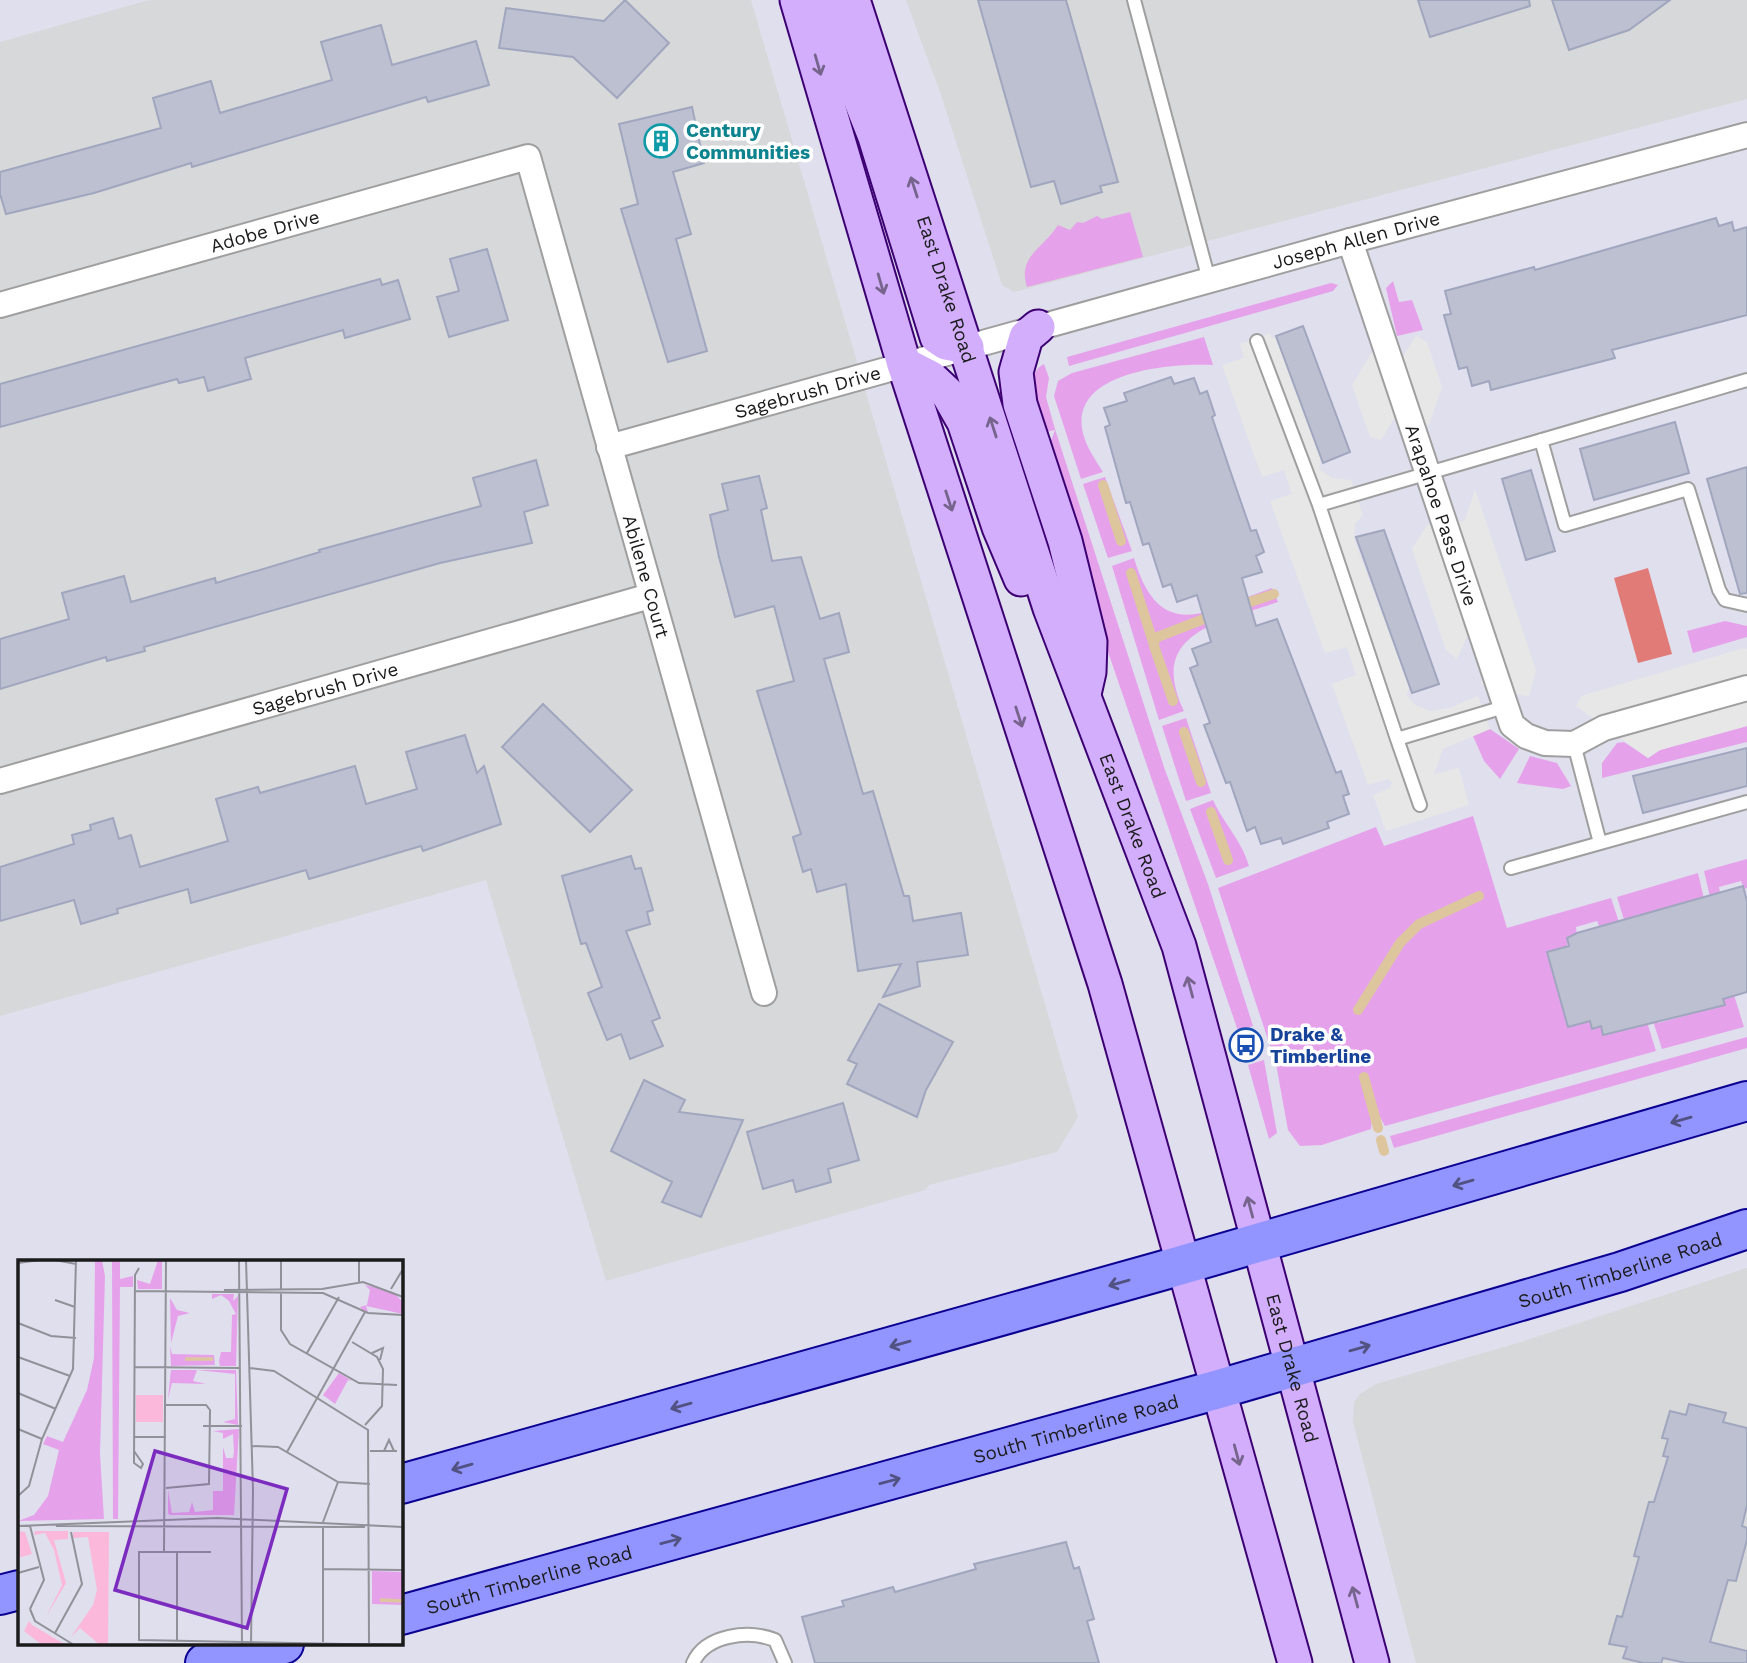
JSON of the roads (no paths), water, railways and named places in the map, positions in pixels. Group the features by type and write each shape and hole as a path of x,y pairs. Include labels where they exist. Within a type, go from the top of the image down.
{"main road":[{"path":"797,0 904,365 1082,910 1185,1264 1295,1663"},
{"path":"821,0 875,137 937,337 946,344 967,347"},
{"name":"East Drake Road","path":"853,0 1050,608 1179,946 1295,1367 1372,1663"},
{"path":"1038,327 1026,337 1016,372 1020,404 1065,541 1090,642 1089,672 1083,696"},
{"path":"904,365 931,378 948,394 964,422 999,527 1035,614 1083,696"},
{"path":"402,1483 1259,1243 1747,1101"},
{"name":"South Timberline Road","path":"402,1615 1219,1389 1620,1272 1747,1229"},
{"path":"0,1595 18,1590"},
{"path":"205,1663 276,1646"}],"street":[{"name":"Joseph Allen Drive","path":"967,347 1747,135"},
{"name":"Adobe Drive","path":"0,305 528,157"},
{"name":"Abilene Court","path":"528,157 764,993"},
{"name":"Arapahoe Pass Drive","path":"1350,241 1512,725 1527,736 1545,743 1574,744"},
{"name":"Sagebrush Drive","path":"609,447 967,347"},
{"name":"Sagebrush Drive","path":"0,781 650,596"},
{"path":"1574,744 1604,728 1747,688"}],"lane":[{"path":"1134,0 1209,280"},
{"path":"1257,341 1319,505 1420,805"},
{"path":"1319,505 1747,380"},
{"path":"1541,440 1566,525 1688,489 1719,590 1725,600 1747,605"},
{"path":"1397,739 1504,707"},
{"path":"1574,744 1600,843"},
{"path":"1511,868 1747,802"},
{"path":"693,1663 701,1650 712,1643 746,1633 775,1640 785,1663"}],"waterway":[{"path":"1103,485 1121,541"},
{"path":"1131,573 1154,645"},
{"path":"1238,606 1274,594"},
{"path":"1173,701 1154,646 1155,638 1214,615"},
{"path":"1184,732 1201,782"},
{"path":"1211,812 1228,860"},
{"path":"1358,1010 1400,943 1419,924 1479,896"},
{"path":"1364,1077 1378,1128"},
{"path":"1381,1140 1384,1151"}],"place":[{"name":"Century Communities","path":"661,141"},
{"name":"Drake & Timberline","path":"1246,1045"}]}
